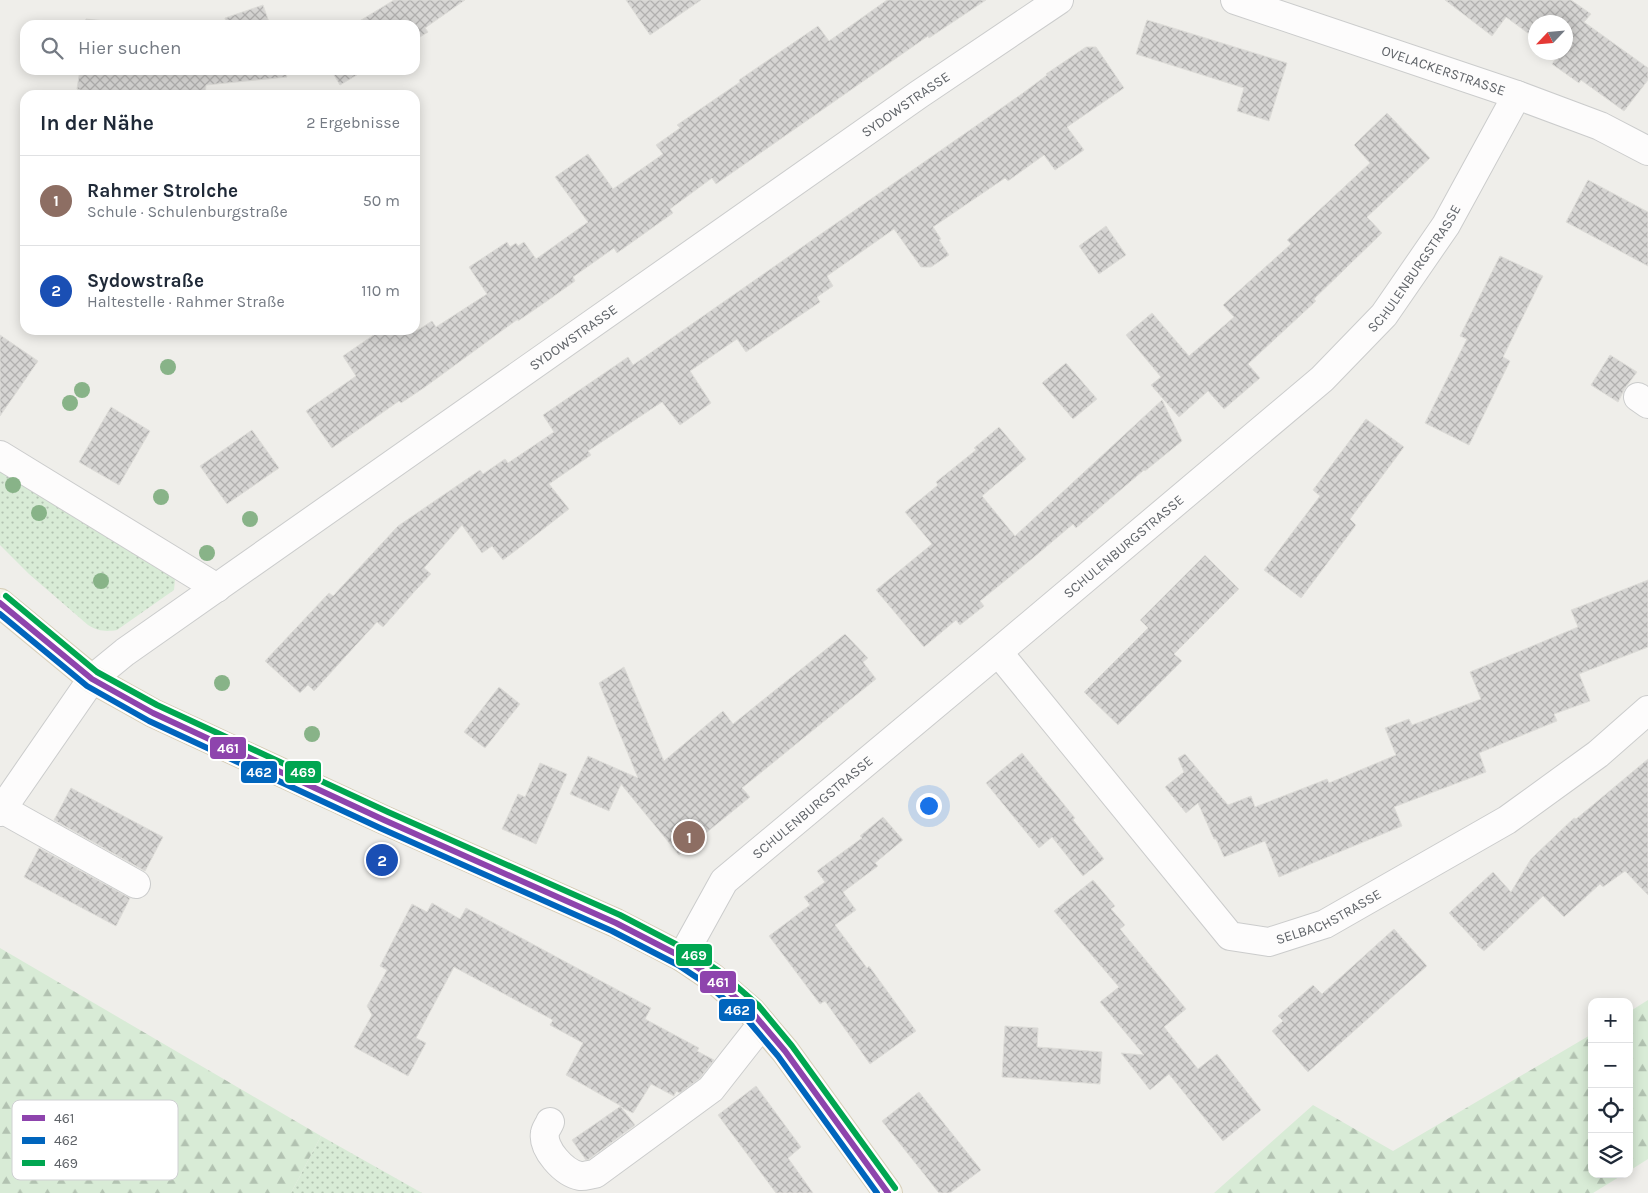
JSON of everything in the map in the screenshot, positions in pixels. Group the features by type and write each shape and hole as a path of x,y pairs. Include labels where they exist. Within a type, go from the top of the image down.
{"main road":[{"path":"0,603 92,679 154,712 384,820 616,923 682,957 713,978 762,1024 785,1051 888,1193"}],"street":[{"name":"SYDOWSTRASSE","path":"1,811 92,679 125,652 918,95 1059,0"},
{"name":"OVELACKERSTRASSE","path":"1235,0 1517,95 1600,126 1648,151"},
{"name":"SCHULENBURGSTRASSE","path":"682,957 724,881 1322,379 1384,315 1446,225 1517,95"},
{"path":"0,455 217,588"},
{"name":"SELBACHSTRASSE","path":"998,652 1230,936 1269,942 1325,924 1507,820 1598,754 1648,710"},
{"path":"1,811 136,884"},
{"path":"550,1122 545,1132 546,1144 554,1158 567,1171 580,1176 595,1174 711,1089 762,1024"}],"green space":[{"path":"0,467 165,563 175,580 174,590 117,630 95,629 88,625 29,574 0,545"},
{"path":"0,948 321,1136 291,1193 0,1193"},
{"path":"1648,1000 1648,1159 1633,1168 1633,1043 1633,1009"},
{"path":"1588,1036 1588,1178 1617,1178 1593,1193 1214,1193 1313,1105 1393,1151"},
{"path":"321,1136 422,1193 291,1193"}],"building":[{"path":"394,0 465,0 425,28 428,32 420,37 420,20 361,20"},
{"path":"626,0 701,0 650,35"},
{"path":"887,0 986,0 929,38 928,36 716,184 712,178 670,209 673,213 617,253 614,248 573,277 575,281 547,301 518,321 518,319 425,387 401,403 399,401 332,448 306,411 356,376 343,356 374,335 420,335 420,329 432,321 436,327 487,294 469,267 507,242 510,247 516,243 518,246 524,242 536,259 588,222 555,177 588,154 613,189 663,154 656,145 680,128 677,125 740,82 739,80 818,26 829,41"},
{"path":"1445,0 1571,0 1591,14 1584,22 1648,68 1648,80 1624,111 1581,80 1579,83 1552,64 1555,60 1573,60 1573,15 1528,15 1528,33 1506,17 1492,36"},
{"path":"263,5 268,20 226,20 225,18"},
{"path":"1147,20 1287,63 1269,121 1237,111 1244,88 1136,54"},
{"path":"1086,47 1096,47 1124,88 1067,127 1084,150 1055,170 1044,155 1008,181 1005,178 933,227 949,255 931,267 921,267 894,229 827,276 833,286 817,297 820,302 746,352 737,339 690,371 711,403 680,425 662,402 588,451 591,455 549,484 569,509 503,560 492,546 482,553 462,525 424,568 431,574 383,627 377,622 314,691 308,685 300,693 265,661 329,593 333,596 398,526 480,470 483,474 505,459 508,463 554,432 543,415 628,357 633,365"},
{"path":"79,75 286,75 287,77 206,85 206,90 77,89"},
{"path":"334,75 357,75 340,85"},
{"path":"1387,113 1430,158 1367,217 1382,233 1314,299 1316,301 1248,364 1260,378 1224,409 1208,391 1179,417 1151,385 1161,377 1126,335 1152,313 1189,356 1234,317 1223,305 1291,244 1287,240 1370,163 1354,145"},
{"path":"1588,180 1648,212 1648,266 1566,222"},
{"path":"1106,226 1126,255 1099,274 1079,246"},
{"path":"1500,256 1543,276 1503,357 1510,361 1469,445 1425,423 1467,339 1460,336"},
{"path":"0,335 38,361 0,416"},
{"path":"1610,355 1637,372 1625,388 1618,402 1591,385"},
{"path":"1066,363 1097,399 1073,419 1042,383"},
{"path":"1162,400 1182,441 1144,470 1076,528 1073,524 980,601 984,606 960,625 956,620 924,647 876,590 932,544 905,512 938,485 936,482 976,450 974,448 999,427 1026,459 982,496 1015,536"},
{"path":"111,407 150,431 119,485 79,462"},
{"path":"1366,419 1404,447 1350,519 1356,525 1301,598 1264,570 1320,496 1313,490"},
{"path":"252,430 279,468 227,504 200,466"},
{"path":"1205,555 1239,589 1174,654 1182,661 1118,725 1084,692 1148,628 1140,620"},
{"path":"1648,580 1648,647 1579,674 1590,701 1554,714 1557,721 1479,753 1486,772 1394,807 1402,826 1279,877 1265,841 1224,857 1198,803 1186,813 1165,787 1184,772 1178,758 1185,754 1228,805 1251,796 1255,807 1327,779 1329,783 1396,755 1385,728 1409,719 1412,725 1481,699 1470,672 1578,627 1571,610"},
{"path":"845,634 868,658 863,662 876,679 742,788 750,797 679,855 621,784 609,811 570,794 588,756 638,778 599,683 624,667 664,761 723,711 733,724"},
{"path":"499,687 520,704 485,748 464,732"},
{"path":"1022,753 1075,818 1073,820 1104,859 1083,876 1052,837 1039,848 986,783"},
{"path":"1648,759 1648,895 1625,871 1603,887 1600,884 1564,917 1543,896 1484,951 1477,945 1449,913 1493,872 1511,892 1531,859 1574,818 1576,819"},
{"path":"540,763 567,774 536,844 502,829 518,794 525,797"},
{"path":"71,788 163,837 145,871 54,820"},
{"path":"883,817 903,840 875,863 878,866 843,892 856,910 835,925 867,968 869,966 916,1031 870,1064 825,1001 820,1004 769,936 810,905 804,897 825,882 817,871 862,838 860,836"},
{"path":"39,848 130,898 116,926 24,877"},
{"path":"1093,880 1115,906 1111,909 1125,925 1120,929 1186,1009 1164,1027 1198,1069 1217,1054 1261,1110 1223,1141 1169,1074 1150,1090 1121,1053 1144,1055 1100,1002 1119,987 1054,911"},
{"path":"432,903 460,919 466,908 651,1008 645,1019 699,1048 697,1051 714,1060 700,1078 680,1093 676,1091 674,1096 651,1084 633,1113 621,1107 635,1125 586,1160 572,1140 621,1106 566,1075 583,1043 550,1025 553,1020 454,967 416,1038 426,1043 408,1076 354,1047 372,1015 367,1006 387,970 380,966 412,904 427,912"},
{"path":"1394,929 1427,966 1308,1072 1272,1031 1283,1021 1278,1016 1313,985 1322,994"},
{"path":"1005,1026 1038,1028 1037,1047 1102,1052 1100,1084 1002,1077"},
{"path":"756,1086 801,1147 788,1158 813,1193 776,1193 718,1115"},
{"path":"919,1092 981,1170 950,1193 939,1193 882,1121"}],"transit line":[{"name":"469","path":"6,596 97,672 157,705 388,812 620,915 687,950 719,971 758,1005 792,1046 895,1188"},
{"name":"461","path":"0,603 92,679 153,713 384,820 616,923 682,957 713,978 751,1011 785,1051 888,1193"},
{"name":"462","path":"0,614 87,686 149,721 380,828 612,931 678,965 708,985 745,1017 778,1056 877,1193"}],"place":[{"name":"Rahmer Strolche","path":"689,837"},
{"name":"Sydowstraße","path":"382,860"}]}
